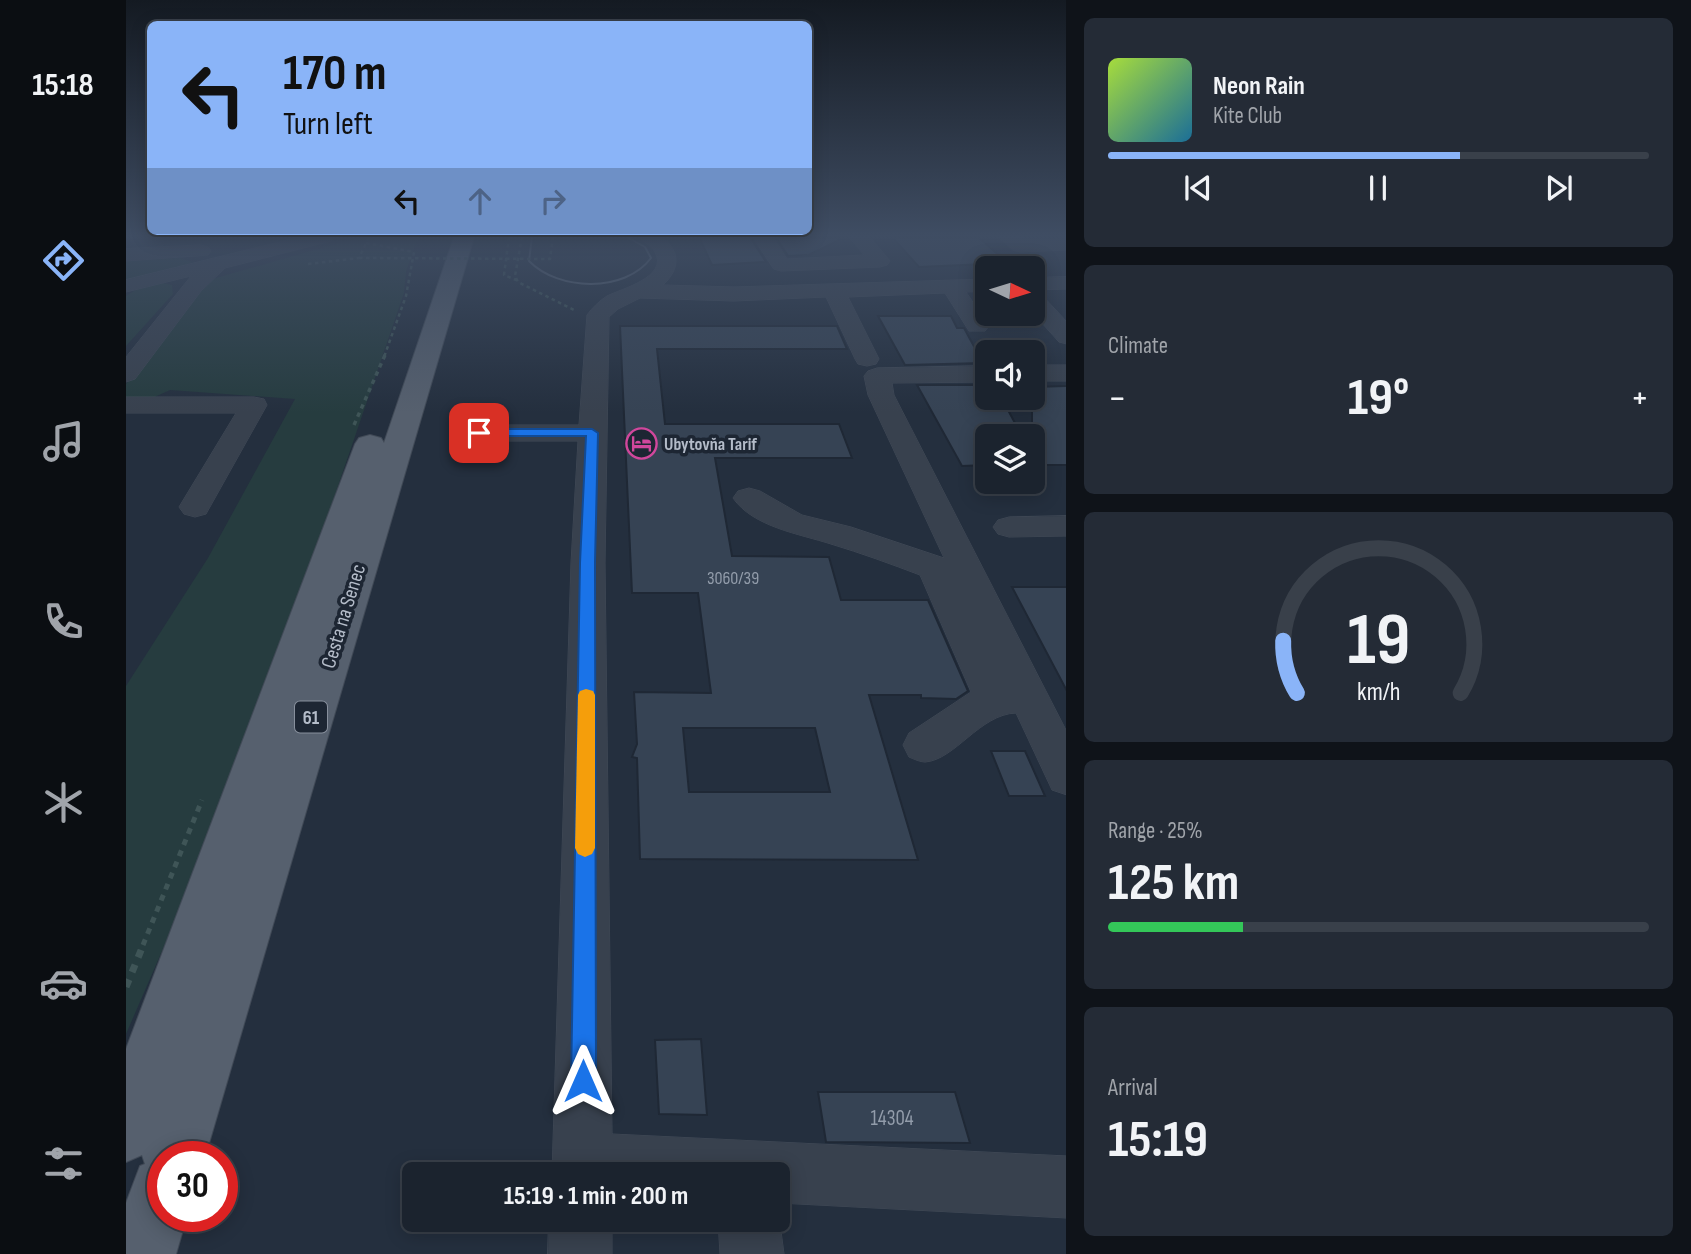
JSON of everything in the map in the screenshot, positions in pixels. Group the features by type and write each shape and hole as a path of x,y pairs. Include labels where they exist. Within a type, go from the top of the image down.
{"main road":[{"name":"Cesta na Senec","path":"126,1131 408,337 426,296"},
{"name":"Cesta na Senec","path":"178,1141 431,296"},
{"path":"142,1254 149,1232"}],"street":[{"path":"126,374 186,296"},
{"path":"582,1162 588,563 597,326 598,315 611,303 628,296"},
{"path":"774,296 934,305"},
{"path":"838,298 861,296"},
{"path":"957,296 975,323"},
{"path":"838,298 866,359"},
{"path":"1048,308 1066,337"},
{"path":"1045,373 1066,373"},
{"path":"975,374 877,376 881,395 1011,697"},
{"path":"126,405 254,405 195,507"},
{"path":"479,433 592,433"},
{"path":"749,498 791,523 839,535 934,567 1011,697 1066,777"},
{"path":"1009,527 1066,526"},
{"path":"924,745 1011,697"},
{"path":"790,1188 1066,1187"},
{"path":"580,1254 581,1232"},
{"path":"750,1232 752,1254"}],"path":[{"path":"547,296 578,312 597,326"}],"green space":[{"path":"126,296 172,296 126,346"},
{"path":"197,296 403,296 242,767 126,1034 126,686 208,558 295,399 170,390 148,400 126,400 126,384"}],"building":[{"path":"878,316 951,316 957,328 964,328 975,348 975,363 905,365"},
{"path":"620,326 837,326 847,349 657,349 665,424 839,424 852,458 715,458 732,556 829,557 841,600 928,600 968,691 956,699 921,698 921,695 869,695 918,860 640,859 637,758 632,757 637,744 634,692 711,693 698,593 632,593","holes":["683,728 815,728 830,792 689,792"]},
{"path":"917,385 975,385 975,410 1008,410 1016,424 975,424 975,465 962,466"},
{"path":"1066,386 1066,465 1045,465 1045,424 1032,424 1032,410 1045,410 1045,387"},
{"path":"1012,587 1066,587 1066,689"},
{"path":"991,751 1025,751 1045,796 1009,796"},
{"path":"701,1039 707,1115 659,1114 655,1040"},
{"path":"818,1092 955,1092 970,1143 826,1142"}],"slow traffic":[{"path":"585,848 586,695"}],"place":[{"name":"Ubytovňa Tarif","path":"641,444"}],"route":[{"path":"479,433 592,433 588,563 583,1081"}]}
